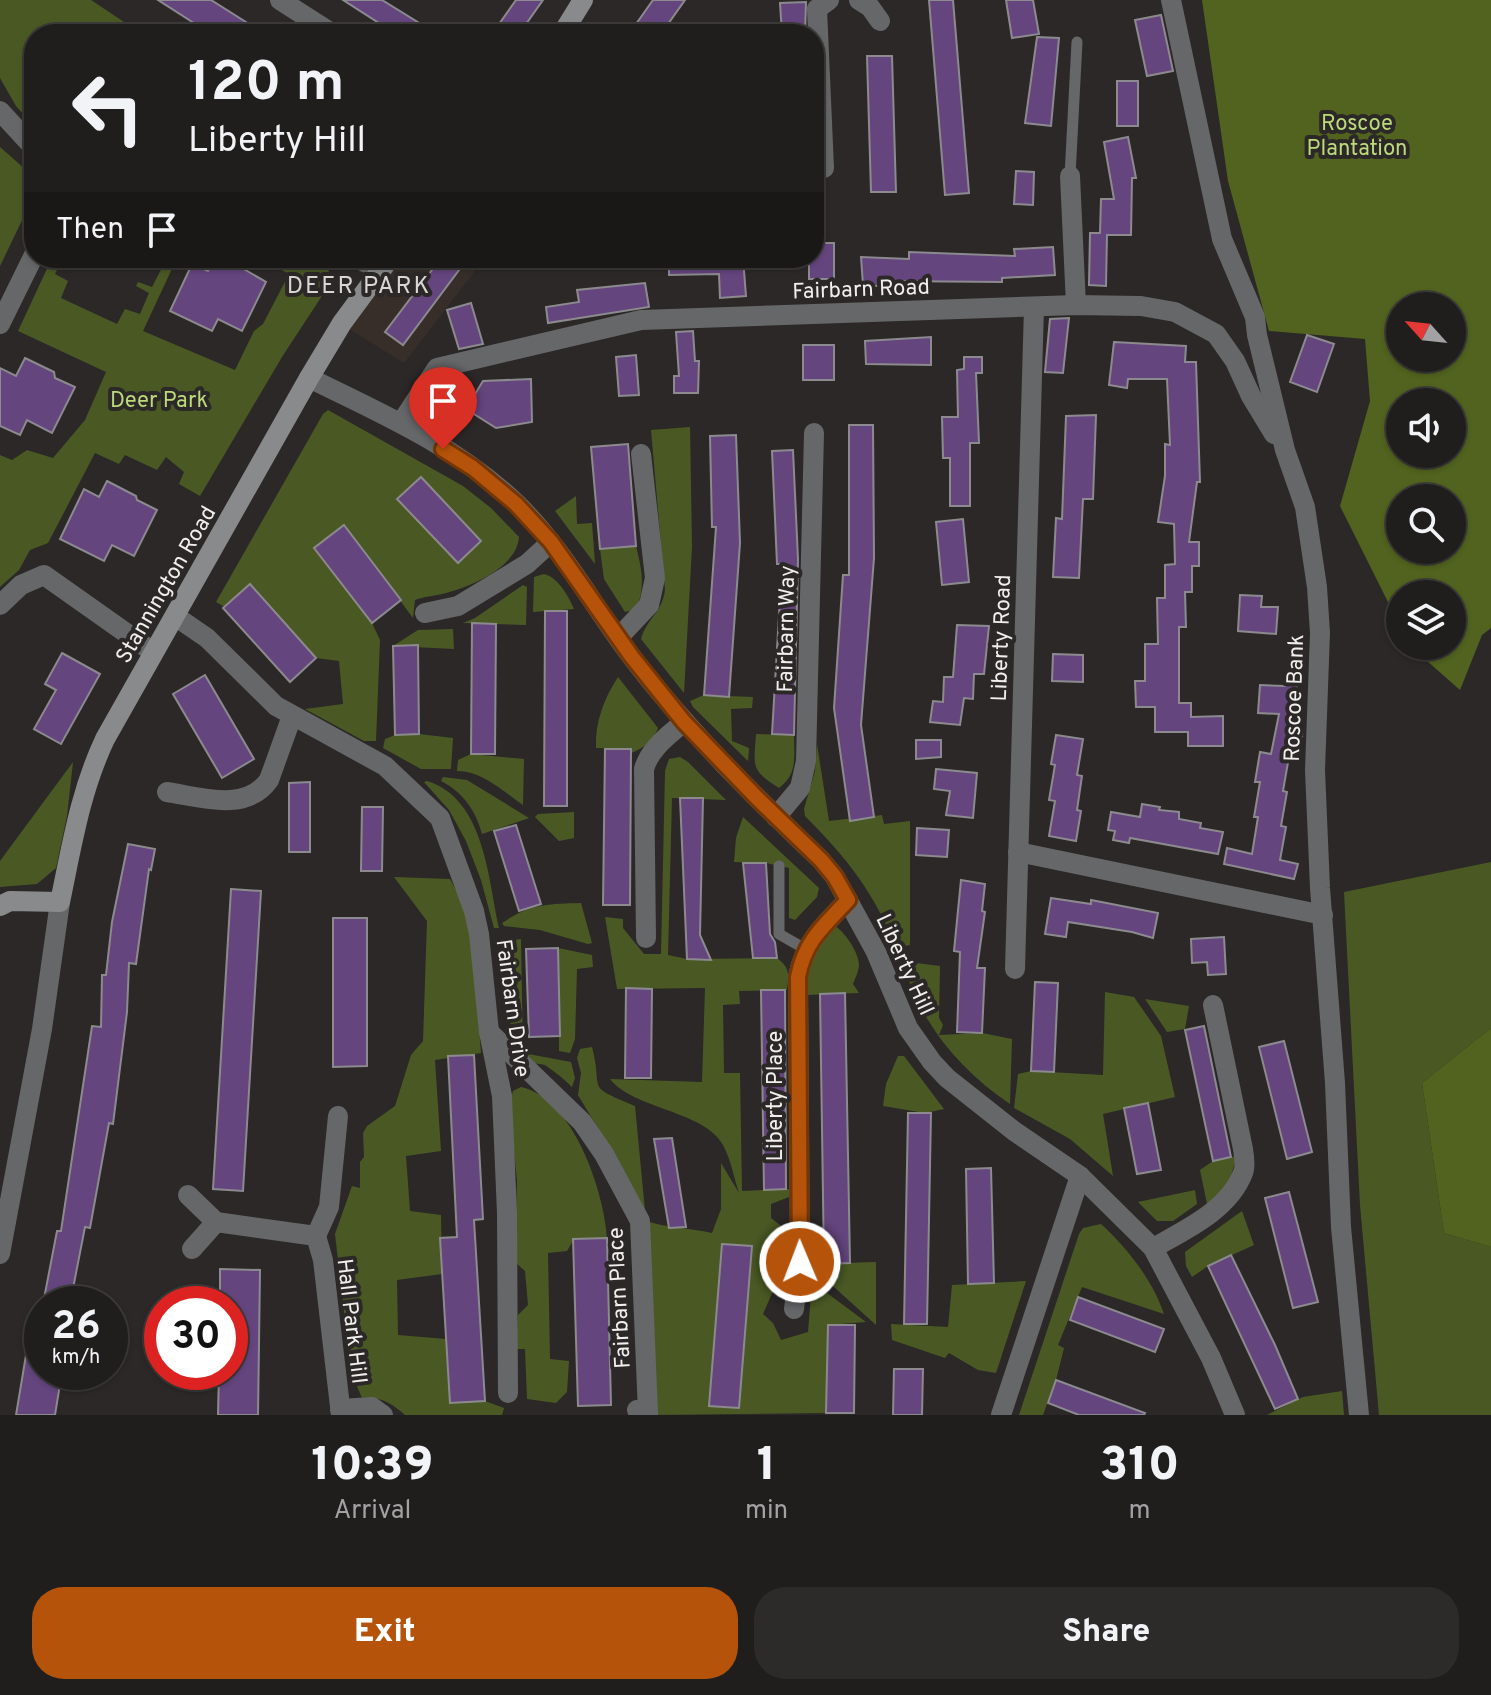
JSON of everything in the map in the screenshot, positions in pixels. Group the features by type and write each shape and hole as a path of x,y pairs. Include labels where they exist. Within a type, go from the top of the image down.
{"main road":[{"path":"568,24 583,0"},
{"name":"Stannington Road","path":"60,902 80,802 89,773 153,652 309,378 342,323 382,268"},
{"path":"0,906 10,901 60,902"}],"street":[{"path":"818,24 817,9 829,0"},
{"path":"859,0 870,7 880,21"},
{"name":"Roscoe Bank","path":"1171,0 1222,239 1255,317 1285,450 1305,507 1317,587 1320,633 1314,724 1315,770 1341,1227 1359,1415"},
{"path":"288,2 319,24"},
{"path":"0,111 24,137"},
{"path":"1070,176 1076,305"},
{"path":"0,324 28,268"},
{"name":"Fairbarn Road","path":"401,423 437,368 641,320 1076,305 1141,306 1175,312 1216,334 1235,361 1251,396 1285,450"},
{"name":"Liberty Road","path":"1015,969 1034,307"},
{"name":"Liberty Hill","path":"309,378 401,423 473,468 516,504 551,542 684,722 835,877 876,952 908,1028 932,1062 947,1078 1014,1131 1080,1176 1153,1248 1211,1358 1235,1415"},
{"name":"Fairbarn Way","path":"776,817 800,788 806,761 814,433"},
{"path":"619,637 649,605 655,578 641,454"},
{"path":"425,613 458,606 527,564 551,542"},
{"path":"0,605 43,566 153,652"},
{"name":"Fairbarn Drive","path":"175,616 207,638 276,706 385,766 440,818 474,911 479,934 489,1032 503,1111 508,1393"},
{"path":"167,792 207,799 242,800 263,789 292,716"},
{"path":"646,938 644,769 650,754 684,722"},
{"path":"1018,852 1323,915"},
{"name":"Liberty Place","path":"794,1309 800,1262 798,977 816,932 848,900"},
{"path":"0,1254 42,1029 60,902"},
{"path":"1153,1248 1206,1218 1233,1190 1244,1171 1243,1149 1213,1005"},
{"name":"Fairbarn Place","path":"489,1032 582,1122 604,1154 640,1221 648,1413 637,1410"},
{"path":"316,1236 329,1207 338,1116"},
{"path":"1001,1415 1080,1176"},
{"path":"188,1195 216,1222 192,1249"},
{"name":"Hall Park Hill","path":"216,1222 316,1236 323,1260 341,1412 372,1407 383,1415"}],"lane":[{"path":"1070,176 1077,42"},
{"path":"779,866 779,934 807,950"}],"shaded area":[{"path":"390,268 477,268 404,363 346,327"}],"green space":[{"path":"0,0 91,0 127,24 24,24 24,115 0,78"},
{"name":"Roscoe Plantation","path":"1202,0 1491,0 1491,628 1482,635 1460,690 1426,660 1466,660 1466,580 1386,580 1386,598 1340,506 1370,401 1365,339 1269,331 1228,181"},
{"path":"0,147 24,168 24,216 0,266"},
{"name":"Deer Park","path":"47,268 58,268 55,274 68,281 61,298 117,324 125,309 140,314 149,293 136,286 138,282 152,287 162,268 172,268 143,331 235,370 254,331 263,324 289,274 278,268 326,268 333,279 282,357 200,496 179,484 184,472 166,457 157,470 125,455 119,464 95,453 48,543 30,550 19,570 0,587 0,455 12,460 27,450 53,458 85,420 106,372 18,331"},
{"path":"328,410 463,486 491,508 519,537 510,557 492,574 457,590 415,600 413,618 344,525 315,548 372,623 380,640 376,741 364,741 305,709 343,704 339,661 316,658 216,602","holes":["421,477 481,541 458,563 398,499"]},
{"path":"690,427 692,547 684,693 641,639 661,604 665,590 651,430"},
{"path":"576,496 577,524 592,523 595,564 555,511"},
{"path":"636,546 641,592 637,609 625,612 604,579 600,549"},
{"path":"544,574 559,583 574,609 533,612 534,577"},
{"path":"523,585 527,587 526,625 463,623 475,618"},
{"path":"453,629 454,649 393,646 418,630"},
{"path":"618,677 658,728 648,744 631,753 631,749 596,748 601,711"},
{"path":"704,695 753,697 752,708 731,709 732,741 749,748 748,761 693,707 690,701"},
{"path":"756,734 794,735 792,771 779,788 758,771"},
{"path":"395,735 453,738 451,769 421,769 383,748 385,739"},
{"path":"817,744 829,821 882,815 884,824 910,821 910,945 896,948 879,910 858,877 805,816 804,809 815,771"},
{"path":"471,754 524,759 523,805 484,778 457,771 458,760"},
{"path":"680,757 726,800 672,798 668,955 687,959 777,958 788,972 787,990 739,991 740,1004 723,1005 724,1073 740,1073 742,1191 789,1189 789,1197 771,1204 771,1218 789,1232 791,1257 789,1262 777,1261 773,1291 763,1314 773,1323 781,1340 808,1332 811,1294 820,1297 823,1290 866,1322 828,1325 826,1413 654,1415 640,1221 605,1140 578,1095 581,1073 577,1058 580,1049 592,1047 598,1086 635,1106 646,1221 712,1233 721,1209 721,1163 739,1193 723,1145 701,1125 635,1097 610,1079 702,1082 705,988 617,989 605,917 623,919 623,928 644,954 661,954 665,771 669,759"},
{"path":"73,762 67,816 56,868 37,884 0,887 0,861"},
{"path":"443,777 467,780 529,818 482,834 468,803 441,781"},
{"path":"424,782 446,790 461,805 472,823 487,865 499,928 494,928 466,841 449,810"},
{"path":"574,812 574,838 559,841 535,817 538,814"},
{"path":"743,817 819,888 817,897 795,920 789,918 789,868 766,863 734,862 736,838"},
{"path":"1491,862 1491,1028 1422,1083 1444,1233 1491,1247 1491,1415 1379,1415 1360,1205 1344,892"},
{"path":"394,877 450,879 464,905 472,934 481,1053 435,1060 441,1151 406,1156 410,1211 441,1215 442,1274 397,1280 398,1335 446,1339 450,1403 485,1401 504,1408 502,1415 405,1415 385,1401 362,1398 351,1372 335,1234 352,1186 360,1188 363,1133 367,1126 395,1106 411,1055 423,1041 427,921"},
{"path":"581,903 592,943 540,930 504,926 502,923 540,906"},
{"path":"835,926 857,955 859,967 853,984 859,993 806,995 807,956"},
{"path":"521,939 523,1053 571,1062 575,1078 572,1087 545,1065 528,1062 512,1048 505,941"},
{"path":"558,948 592,955 593,967 577,969 575,1039 570,1053 559,1051"},
{"path":"901,961 940,966 939,1018 943,1025 939,1035 982,1033 1012,1039 1010,1104 968,1070 944,1043 923,1012"},
{"path":"1105,992 1134,997 1161,1036 1175,1097 1103,1114 1113,1176 1070,1139 1014,1108 1018,1074 1031,1071 1103,1075"},
{"path":"1145,999 1189,1006 1185,1029 1167,1032"},
{"path":"1491,1028 1491,1247 1444,1233 1422,1083"},
{"path":"898,1056 904,1056 944,1109 925,1113 883,1106 886,1084"},
{"path":"521,1087 540,1095 570,1127 592,1172 605,1218 607,1238 574,1239 567,1251 548,1253 550,1359 569,1361 567,1392 556,1403 527,1399 525,1349 516,1349 518,1315 528,1305 525,1271 515,1262 517,1180 509,1107 513,1091"},
{"path":"1237,1156 1228,1186 1207,1204 1200,1170 1213,1161"},
{"path":"1195,1190 1197,1204 1173,1221 1157,1221 1138,1202"},
{"path":"1242,1211 1254,1245 1208,1266 1192,1277 1186,1266 1185,1252"},
{"path":"1101,1224 1138,1265 1164,1314 1082,1287 1058,1345 1064,1348 1043,1415 1019,1415 1079,1234 1083,1228"},
{"path":"876,1262 876,1325 834,1287 813,1273 811,1264"},
{"path":"1026,1281 996,1373 978,1370 949,1353 945,1358 892,1340 891,1324 948,1327 952,1285"},
{"path":"1342,1391 1344,1415 1267,1415 1303,1397"}],"building":[{"path":"158,0 211,0 249,24 195,24"},
{"path":"343,0 382,0 421,24 380,24"},
{"path":"516,0 543,0 526,24 499,24"},
{"path":"653,0 685,0 668,24 636,24"},
{"path":"929,0 953,0 969,193 945,195"},
{"path":"1006,0 1033,0 1039,34 1012,38"},
{"path":"806,2 805,24 781,24 780,3"},
{"path":"1161,15 1173,71 1147,76 1135,20"},
{"path":"1037,37 1059,38 1051,126 1025,123"},
{"path":"867,56 892,56 896,192 871,192"},
{"path":"1117,81 1138,81 1138,126 1117,126"},
{"path":"1128,137 1136,178 1132,178 1131,235 1107,235 1106,286 1089,285 1090,233 1100,233 1101,199 1114,199 1104,142"},
{"path":"1016,171 1034,172 1033,205 1014,204"},
{"path":"824,243 834,243 834,279 809,279 809,268 824,268"},
{"path":"1053,247 1055,275 1002,278 1002,282 891,281 890,287 863,285 861,257 909,259 909,252 1015,256 1014,249"},
{"path":"190,268 208,271 209,268 242,268 266,282 242,331 218,319 212,331 170,311"},
{"path":"433,268 461,268 403,345 385,332"},
{"path":"669,268 744,268 746,296 720,298 719,274 669,275"},
{"path":"645,283 649,307 548,323 546,307 579,302 577,290"},
{"path":"471,303 483,344 459,349 447,310"},
{"path":"1069,318 1063,373 1045,372 1050,319"},
{"path":"693,331 695,361 699,361 698,393 674,393 674,376 679,376 676,332"},
{"path":"1307,335 1334,344 1317,392 1290,382"},
{"path":"931,337 931,365 866,364 865,341"},
{"path":"1114,342 1186,346 1185,362 1196,362 1200,482 1197,482 1189,542 1199,542 1199,566 1192,566 1192,592 1185,592 1186,627 1179,627 1179,703 1191,703 1191,717 1223,716 1223,746 1188,746 1188,732 1155,732 1155,707 1136,707 1135,681 1145,681 1145,644 1158,644 1157,598 1165,598 1165,565 1175,564 1174,524 1158,522 1165,476 1165,444 1170,445 1167,379 1128,379 1127,388 1109,385"},
{"path":"803,345 834,345 834,380 803,380"},
{"path":"636,355 639,395 619,396 616,357"},
{"path":"964,357 982,357 982,373 976,373 979,443 970,443 970,506 950,506 950,458 943,458 942,417 958,417 957,370 964,369"},
{"path":"25,358 54,372 55,378 75,387 52,433 27,420 20,435 0,426 0,368 16,376"},
{"path":"531,379 532,422 496,428 466,409 483,381"},
{"path":"1096,415 1093,499 1083,499 1079,578 1053,577 1056,518 1062,519 1066,416"},
{"path":"849,425 873,425 874,558 861,725 874,817 850,821 834,708 843,575 849,575"},
{"path":"736,435 740,543 729,697 704,695 716,527 712,527 710,436"},
{"path":"628,444 636,546 600,549 591,447"},
{"path":"793,450 798,559 794,735 772,734 782,564 777,564 772,451"},
{"path":"421,477 481,541 458,563 397,499"},
{"path":"107,481 157,510 134,556 112,545 104,561 60,539 84,489 99,497"},
{"path":"963,519 969,582 942,585 936,522"},
{"path":"344,525 401,600 372,623 314,548"},
{"path":"250,584 316,658 290,682 223,608"},
{"path":"1240,595 1262,596 1261,607 1278,607 1276,634 1238,631"},
{"path":"545,611 567,611 567,806 544,806"},
{"path":"472,623 496,624 495,754 471,754"},
{"path":"957,625 989,626 984,674 974,674 973,699 964,698 960,725 930,722 933,701 943,702 944,677 953,677"},
{"path":"418,645 419,734 395,735 393,646"},
{"path":"62,653 100,674 61,744 34,729 56,690 45,684"},
{"path":"1053,654 1083,655 1083,682 1052,681"},
{"path":"205,675 254,759 222,778 173,694"},
{"path":"1287,676 1297,678 1294,728 1303,730 1300,747 1291,745 1283,791 1287,792 1281,826 1286,827 1280,860 1298,864 1294,879 1224,864 1227,848 1252,854 1258,817 1254,817 1260,782 1255,782 1260,752 1271,754 1279,714 1258,713 1260,685 1285,686"},
{"path":"1056,735 1083,739 1077,775 1082,776 1076,841 1049,836 1055,801 1049,800"},
{"path":"916,740 941,740 941,757 916,759"},
{"path":"605,749 631,749 630,905 603,905"},
{"path":"936,769 977,773 973,818 946,815 950,791 934,789"},
{"path":"310,782 310,852 289,852 289,783"},
{"path":"680,798 703,798 700,935 711,960 687,959"},
{"path":"1142,804 1179,812 1179,819 1201,823 1200,828 1223,832 1218,854 1130,838 1129,843 1113,840 1115,831 1108,830 1111,812 1140,817"},
{"path":"362,807 383,807 382,871 361,871"},
{"path":"516,825 541,904 519,911 494,831"},
{"path":"917,828 949,830 947,857 916,855"},
{"path":"128,844 155,849 149,869 136,964 129,963 127,1012 113,1124 109,1123 90,1228 85,1227 74,1286 46,1286 57,1231 61,1231 92,1026 101,1027 102,975 106,975 112,922"},
{"path":"743,863 766,863 770,934 775,942 777,958 753,958"},
{"path":"961,880 985,884 982,911 985,912 977,968 985,968 982,1033 957,1032 960,952 954,951"},
{"path":"231,889 261,891 243,1191 213,1189"},
{"path":"1051,898 1091,904 1091,900 1158,913 1153,938 1068,922 1066,937 1045,934"},
{"path":"333,918 367,918 367,1066 333,1067"},
{"path":"1224,937 1226,974 1208,975 1207,962 1192,963 1191,939"},
{"path":"558,948 560,1036 529,1037 526,949"},
{"path":"1035,982 1058,983 1054,1072 1031,1071"},
{"path":"626,988 652,989 651,1078 625,1078"},
{"path":"761,990 785,990 786,1189 764,1190"},
{"path":"845,993 850,1263 824,1264 820,994"},
{"path":"1204,1026 1231,1157 1213,1161 1185,1030"},
{"path":"1284,1041 1312,1152 1287,1159 1259,1047"},
{"path":"474,1055 483,1219 474,1220 485,1401 450,1403 440,1238 457,1237 448,1056"},
{"path":"1148,1103 1161,1170 1137,1174 1124,1108"},
{"path":"908,1113 931,1113 927,1324 904,1324"},
{"path":"672,1138 686,1227 669,1228 654,1139"},
{"path":"991,1168 994,1283 968,1284 966,1169"},
{"path":"1289,1192 1318,1302 1293,1308 1265,1198"},
{"path":"607,1238 611,1405 578,1406 573,1239"},
{"path":"722,1244 752,1246 739,1408 709,1406"},
{"path":"1231,1255 1298,1399 1275,1409 1208,1266"},
{"path":"220,1269 260,1270 258,1415 218,1415 219,1390 248,1390 248,1286 220,1286"},
{"path":"1078,1297 1164,1329 1155,1352 1070,1320"},
{"path":"828,1325 855,1325 854,1413 826,1413"},
{"path":"24,1367 24,1390 59,1390 55,1415 16,1415"},
{"path":"894,1369 923,1369 922,1415 893,1415"},
{"path":"1056,1380 1145,1413 1079,1415 1048,1403"}],"district":[{"name":"DEER PARK","path":"359,285"}],"route":[{"path":"443,449 473,468 516,504 551,542 632,657 692,732 821,860 848,900 810,941 798,977 800,1262"}]}
